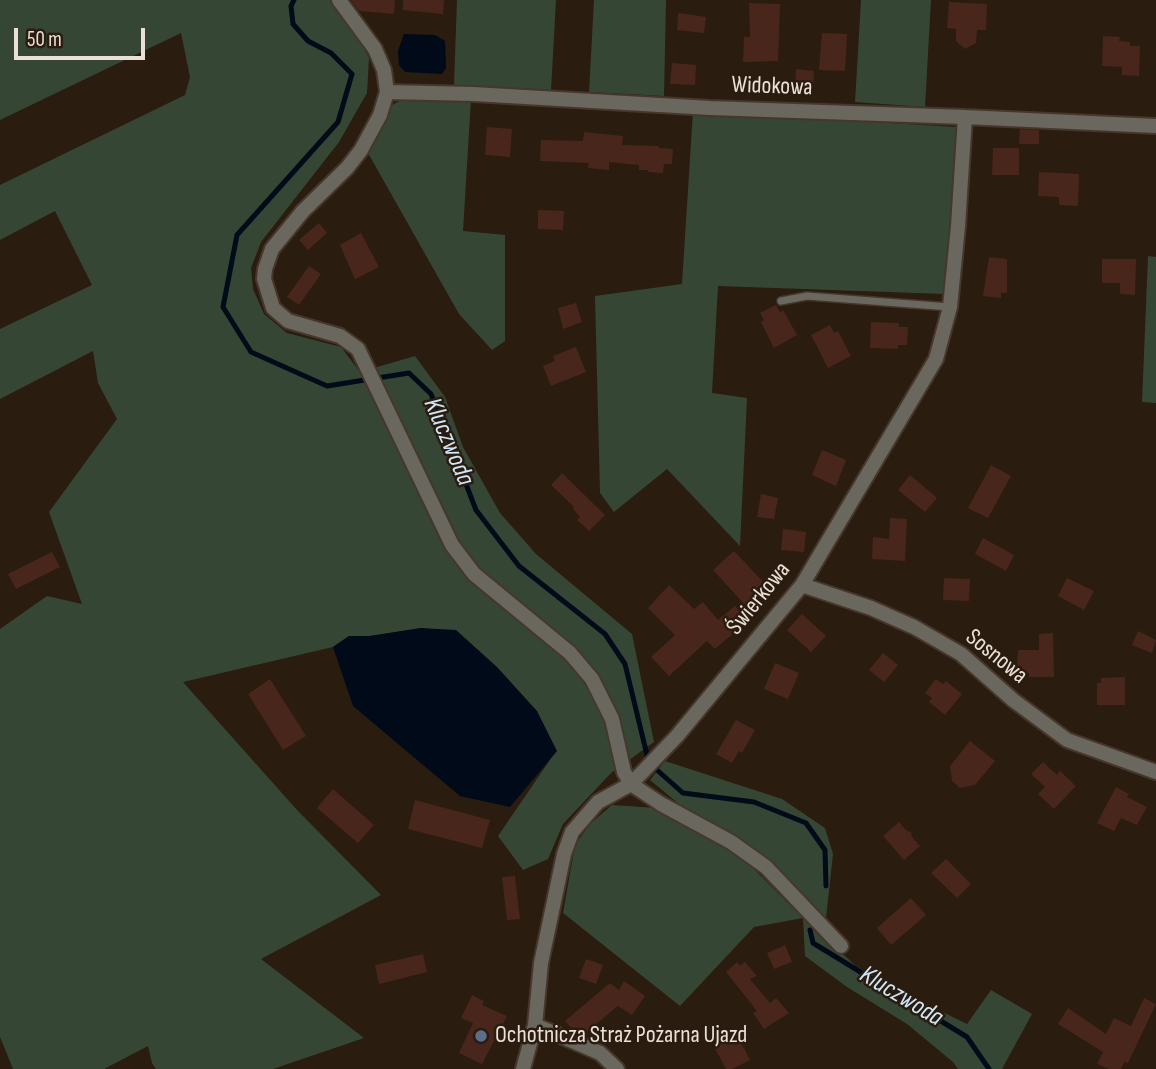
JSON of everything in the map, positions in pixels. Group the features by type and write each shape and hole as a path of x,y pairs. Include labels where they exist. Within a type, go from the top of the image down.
{"street":[{"path":"339,0 375,49 384,70 387,92 380,115 361,150 347,168 303,211 272,249 264,279 273,308 288,321 340,336 358,349 443,528 462,560 474,574 570,653 592,679 612,719 624,772 631,784 731,842 766,867 841,946"},
{"name":"Widokowa","path":"387,92 1156,127"},
{"name":"Świerkowa","path":"523,1069 535,1025 541,963 564,854 572,832 598,802 631,784 696,714 802,586 936,359 950,307 965,117"},
{"name":"Sosnowa","path":"802,586 871,608 914,627 961,654 1013,700 1067,740 1156,772"},
{"path":"535,1025 600,1053 617,1069"}],"lane":[{"path":"781,301 807,296 950,307"}],"green space":[{"path":"0,0 335,0 369,58 367,93 339,142 261,242 251,268 253,289 264,314 287,333 341,347 360,372 415,356 445,397 463,447 500,513 536,554 632,634 654,742 611,773 563,824 548,859 523,870 498,836 556,751 421,628 370,636 349,636 333,647 183,682 297,810 381,895 261,959 364,1038 273,1069 156,1069 148,1046 104,1069 13,1069 0,1037 0,629 47,596 82,604 49,512 117,419 98,383 93,351 0,399 0,329 92,285 55,211 0,240 0,185 185,95 190,77 181,33 0,120"},
{"path":"457,0 556,0 551,90 454,85"},
{"path":"594,0 666,0 664,96 589,92"},
{"path":"861,0 931,0 925,107 855,102"},
{"path":"410,95 471,99 463,231 505,235 505,341 492,350 459,314 368,153 392,105"},
{"path":"693,111 956,127 945,294 718,286 712,393 747,398 740,546 667,469 614,512 600,493 595,296 682,284"},
{"path":"1148,256 1156,257 1156,403 1142,402"},
{"path":"665,761 782,799 825,828 833,854 826,918 754,852 685,809 650,780"},
{"path":"612,805 657,808 735,850 803,918 754,927 680,1006 563,913 575,845 590,824"},
{"path":"803,918 856,966 967,1024 991,990 1032,1014 1002,1069 958,1069 907,1024 847,987 805,956"}],"water":[{"path":"404,34 435,35 445,41 446,68 442,74 405,72 399,65 398,51"},
{"path":"421,628 456,630 497,667 537,711 557,751 510,807 460,796 353,706 333,647 349,636 370,636"}],"building":[{"path":"351,0 395,0 394,14 359,11"},
{"path":"403,0 444,0 443,14 403,10"},
{"path":"949,2 987,4 986,30 977,30 976,43 965,49 956,41 956,29 947,28"},
{"path":"749,3 780,4 778,61 743,62 744,37 750,37"},
{"path":"678,13 706,17 704,33 677,30"},
{"path":"822,33 847,34 845,71 819,70"},
{"path":"1103,36 1120,37 1119,41 1130,42 1130,46 1140,46 1139,76 1122,75 1122,67 1102,66"},
{"path":"672,63 696,65 695,85 670,84"},
{"path":"796,69 814,71 813,89 795,88"},
{"path":"487,127 512,129 510,157 485,155"},
{"path":"1020,129 1039,130 1039,144 1019,144"},
{"path":"584,132 623,136 622,145 673,149 672,164 664,164 663,173 639,170 639,165 609,162 609,170 588,168 589,163 540,161 541,140 583,141"},
{"path":"993,148 1019,148 1019,175 992,175"},
{"path":"1039,172 1079,174 1078,206 1059,205 1059,197 1038,196"},
{"path":"538,210 564,211 563,230 538,229"},
{"path":"319,223 327,233 308,250 299,240"},
{"path":"361,233 379,267 355,279 340,245"},
{"path":"989,257 1007,259 1007,293 1001,293 1001,298 983,296"},
{"path":"1102,259 1136,259 1135,295 1120,294 1120,283 1102,283"},
{"path":"309,266 321,274 299,305 287,297"},
{"path":"576,303 582,322 563,329 558,308"},
{"path":"776,305 780,312 783,310 797,335 774,348 761,322 764,320 760,313"},
{"path":"871,322 899,323 899,327 908,327 907,345 898,345 898,349 870,348"},
{"path":"830,325 834,333 838,331 851,356 828,368 811,335"},
{"path":"576,347 586,372 551,386 543,366 555,361 553,356"},
{"path":"822,450 846,460 836,486 812,475"},
{"path":"991,465 1011,476 988,518 968,508"},
{"path":"562,473 605,515 589,531 577,520 580,517 574,507 551,485"},
{"path":"910,475 937,498 925,512 898,490"},
{"path":"761,494 778,498 774,519 757,517"},
{"path":"890,518 907,519 905,561 872,559 873,537 889,539"},
{"path":"783,529 806,532 804,552 781,550"},
{"path":"983,538 1014,555 1006,571 975,554"},
{"path":"734,551 768,587 746,606 713,570"},
{"path":"52,552 60,567 16,589 8,574"},
{"path":"944,578 970,579 969,601 943,600"},
{"path":"1067,578 1094,591 1084,610 1058,596"},
{"path":"669,585 694,609 703,602 718,620 735,606 748,621 715,649 707,641 669,676 651,657 675,635 648,608"},
{"path":"802,614 826,636 811,652 787,630"},
{"path":"1138,631 1156,640 1152,653 1132,645"},
{"path":"1053,633 1054,677 1029,677 1029,673 1022,673 1022,666 1017,666 1018,650 1039,650 1039,634"},
{"path":"883,653 898,665 884,682 869,670"},
{"path":"775,663 799,673 788,699 764,689"},
{"path":"1125,677 1125,705 1097,705 1097,683 1101,683 1101,678"},
{"path":"270,679 306,736 283,750 248,694"},
{"path":"936,679 943,684 946,681 962,694 945,715 929,702 932,698 925,693"},
{"path":"736,720 755,730 742,753 739,751 732,763 716,754"},
{"path":"970,741 995,761 975,785 960,788 952,781 950,766"},
{"path":"1043,762 1057,775 1060,771 1076,786 1054,809 1038,794 1045,787 1031,774"},
{"path":"1116,787 1129,794 1127,797 1147,807 1137,825 1121,818 1114,831 1097,823"},
{"path":"333,789 374,825 358,843 317,808"},
{"path":"415,800 490,820 482,848 408,829"},
{"path":"899,822 911,832 920,846 904,860 883,836"},
{"path":"946,859 971,884 957,898 931,873"},
{"path":"515,876 520,919 507,920 502,877"},
{"path":"911,898 926,915 891,945 877,928"},
{"path":"785,945 792,962 774,969 767,953"},
{"path":"423,954 427,972 379,984 375,965"},
{"path":"586,959 603,965 596,984 579,978"},
{"path":"737,962 740,966 745,962 757,976 750,979 770,1003 776,998 789,1013 764,1029 753,1013 757,1011 726,972"},
{"path":"624,981 645,996 632,1015 618,1006 583,1035 575,1032 565,1021 610,983 619,990"},
{"name":"Ochotnicza Straż Pożarna Ujazd","path":"472,995 484,1001 482,1005 507,1016 482,1064 459,1053 473,1023 461,1018"},
{"path":"1144,998 1156,1004 1128,1063 1124,1062 1121,1069 1109,1069 1097,1064 1103,1052 1058,1024 1068,1008 1106,1034 1114,1018 1131,1026"},
{"path":"733,1027 750,1060 732,1069 726,1069 710,1039"}],"waterway":[{"name":"Kluczwoda","path":"294,0 291,6 293,24 308,41 331,53 352,74 338,122 237,235 223,307 251,352 327,386 409,373 431,394 476,510 519,566 605,634 625,664 647,755"},
{"name":"Kluczwoda","path":"657,770 683,793 754,802 806,823 825,850 826,886"},
{"name":"Kluczwoda","path":"810,930 813,943 967,1037 989,1069"}],"place":[{"name":"Ochotnicza Straż Pożarna Ujazd","path":"481,1036"}]}
